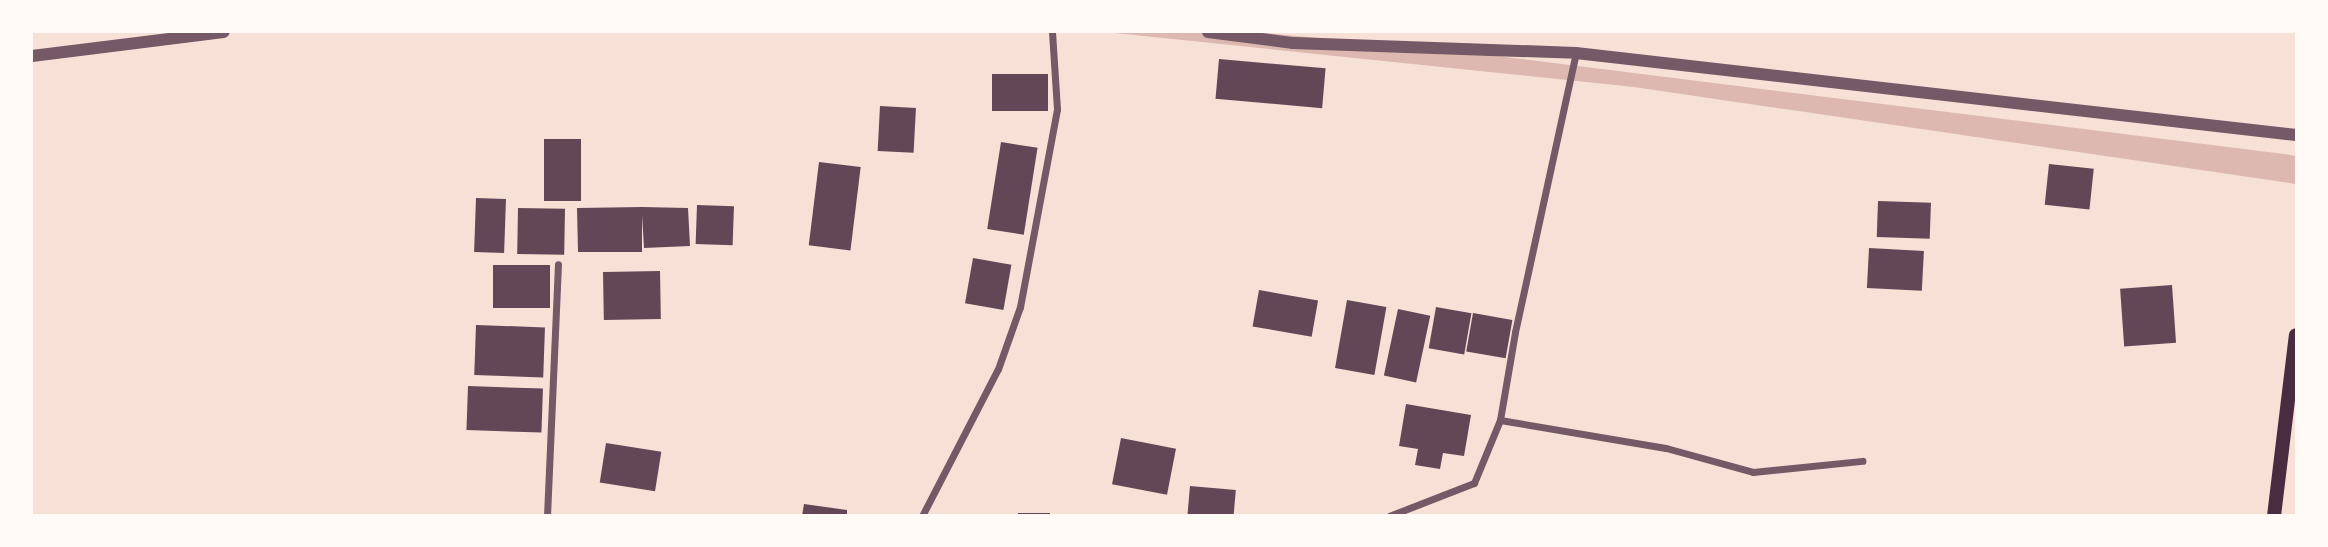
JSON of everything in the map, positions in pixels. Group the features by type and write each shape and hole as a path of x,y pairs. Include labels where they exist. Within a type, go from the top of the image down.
{"main road":[{"path":"2274,516 2297,335"}],"street":[{"path":"32,57 179,33 224,32"},
{"path":"922,516 998,369 1020,307 1057,108 1052,32"},
{"path":"1208,32 1293,43 1575,55 2297,135"},
{"path":"1389,516 1474,483 1500,420 1515,332 1575,55"},
{"path":"547,516 558,264"},
{"path":"1500,420 1666,448 1752,472 1861,461"}],"shaded area":[{"path":"1105,32 1254,32 1449,50 2284,154 2296,156 2296,184 1634,87"}],"building":[{"path":"1219,59 1326,68 1322,108 1216,99"},
{"path":"992,74 1048,74 1048,111 992,111"},
{"path":"880,106 916,108 914,153 878,151"},
{"path":"544,139 581,139 581,201 544,201"},
{"path":"1001,142 1038,148 1024,235 987,229"},
{"path":"819,162 861,167 850,250 809,245"},
{"path":"2049,164 2094,169 2089,209 2045,205"},
{"path":"476,198 506,199 504,253 474,252"},
{"path":"1878,201 1931,203 1930,239 1877,237"},
{"path":"697,205 734,206 733,245 696,244"},
{"path":"518,208 565,209 564,255 517,254"},
{"path":"577,208 688,208 690,246 644,248 642,215 642,252 578,252"},
{"path":"1869,248 1924,251 1922,291 1867,288"},
{"path":"973,258 1011,265 1003,310 965,303"},
{"path":"493,265 550,265 550,308 493,308"},
{"path":"660,271 661,319 604,320 603,272"},
{"path":"2172,285 2176,343 2124,346 2120,289"},
{"path":"1259,290 1318,300 1312,337 1253,326"},
{"path":"1347,300 1386,307 1374,375 1335,368"},
{"path":"1436,307 1471,313 1464,355 1429,348"},
{"path":"1398,309 1430,316 1416,382 1384,376"},
{"path":"1473,313 1512,320 1506,358 1466,351"},
{"path":"476,325 545,327 543,377 474,375"},
{"path":"468,386 543,389 541,433 466,430"},
{"path":"1406,404 1471,415 1464,456 1443,453 1440,469 1415,465 1418,449 1399,446"},
{"path":"1121,438 1176,449 1167,495 1112,484"},
{"path":"606,443 661,452 655,491 600,483"},
{"path":"1190,486 1236,490 1234,516 1187,516"},
{"path":"804,504 847,510 847,516 802,516"},
{"path":"1018,513 1050,513 1050,516 1018,516"}]}
